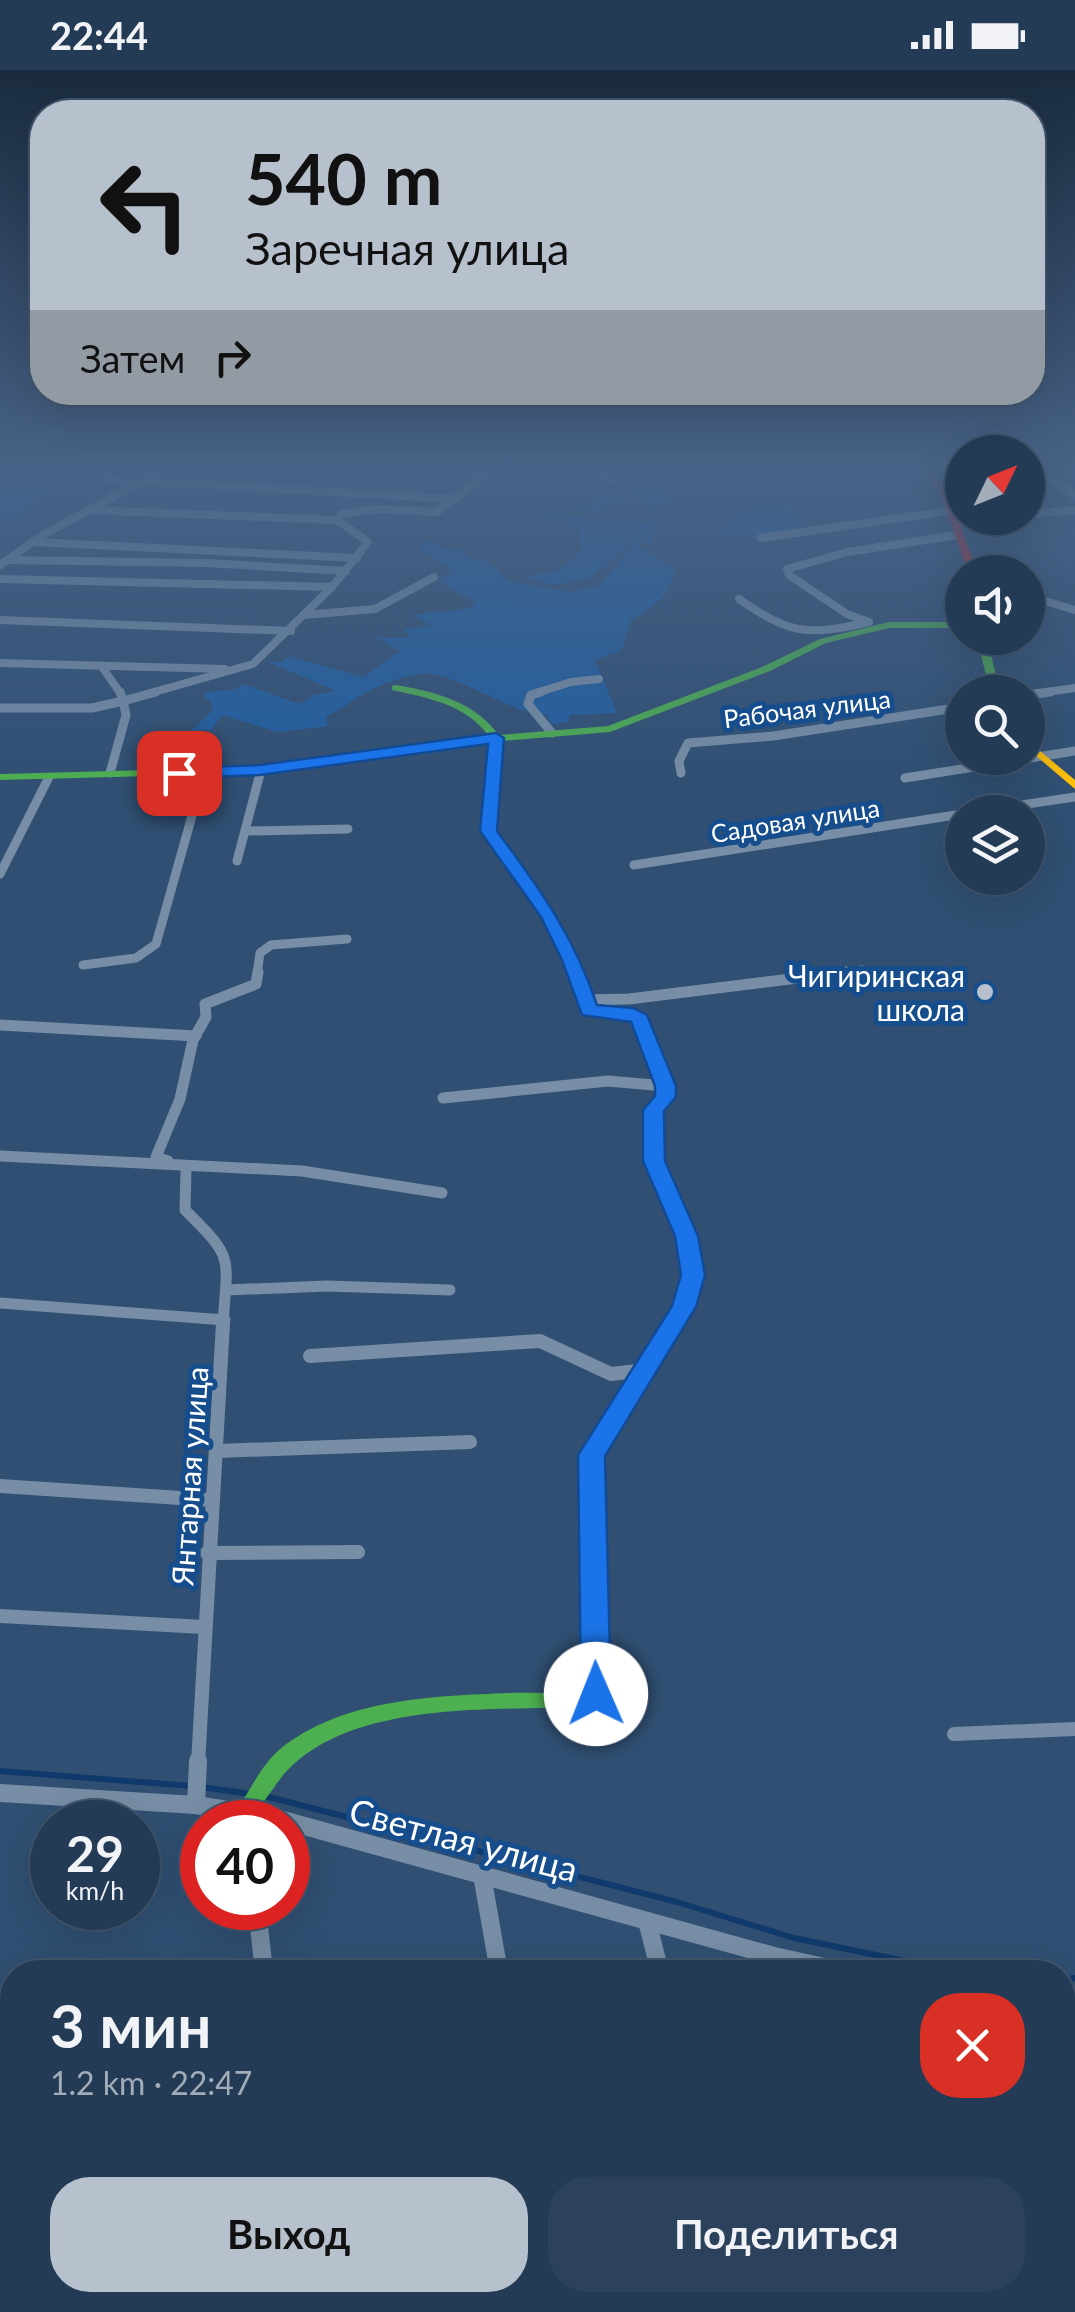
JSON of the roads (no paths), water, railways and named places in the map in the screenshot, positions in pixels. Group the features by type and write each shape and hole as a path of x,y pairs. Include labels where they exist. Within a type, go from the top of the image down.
{"street":[{"path":"0,708 92,708 253,664 291,631 344,574"},
{"path":"739,599 771,621 803,636 869,622 847,614 789,574"},
{"path":"304,615 358,614 388,604 417,583 434,577"},
{"path":"0,580 332,587"},
{"path":"1045,601 1075,610"},
{"path":"0,620 291,631"},
{"path":"0,777 260,770 496,738 623,726 823,641 910,623 945,624"},
{"path":"0,664 193,666 231,670"},
{"path":"102,667 117,684 126,715 110,773"},
{"path":"552,733 528,704 531,695 571,682 599,679"},
{"path":"258,1800 288,1754 337,1726 379,1715 582,1700 596,1694 592,1455 684,1307 693,1275 686,1236 654,1161 654,1110 665,1097 665,1086 640,1020 625,1013 589,1011 572,960 550,917 488,831 496,738 478,717 458,705 396,688"},
{"path":"1045,692 1075,688"},
{"name":"Рабочая улица","path":"681,774 680,761 688,743 773,736 945,710"},
{"path":"1045,756 1075,751"},
{"path":"1045,760 1075,786"},
{"path":"237,861 248,832 260,770"},
{"path":"905,778 945,772"},
{"path":"83,965 136,958 156,944 204,773"},
{"path":"0,874 3,859 48,777"},
{"path":"1045,801 1075,797"},
{"name":"Садовая улица","path":"634,865 945,817"},
{"path":"248,832 348,830"},
{"path":"186,1167 156,1157 180,1099 196,1036 206,1017 206,1004 256,984 260,953 271,945 347,939"},
{"path":"584,1000 629,1000 862,970"},
{"path":"0,1025 196,1036"},
{"path":"443,1098 608,1081 665,1086"},
{"path":"0,1156 302,1171 442,1193"},
{"name":"Янтарная улица","path":"186,1167 185,1210 223,1247 227,1261 217,1450 210,1500 196,1800"},
{"path":"226,1290 326,1286 450,1290"},
{"path":"0,1303 225,1320"},
{"path":"310,1356 540,1341 580,1363 611,1374 646,1370"},
{"path":"217,1450 470,1442"},
{"path":"0,1486 210,1500"},
{"path":"207,1553 358,1552"},
{"path":"0,1616 204,1627"},
{"path":"954,1734 1075,1729"},
{"name":"Светлая улица","path":"0,1794 180,1804"},
{"name":"Светлая улица","path":"310,1833 800,1960"},
{"path":"482,1875 497,1960"},
{"path":"647,1921 657,1960"},
{"path":"259,1930 263,1960"}],"waterway":[{"path":"0,1771 191,1786"},
{"path":"201,1787 251,1794"},
{"path":"265,1796 677,1902 794,1938 900,1960"}],"place":[{"name":"Чигиринская школа","path":"985,992"}]}
